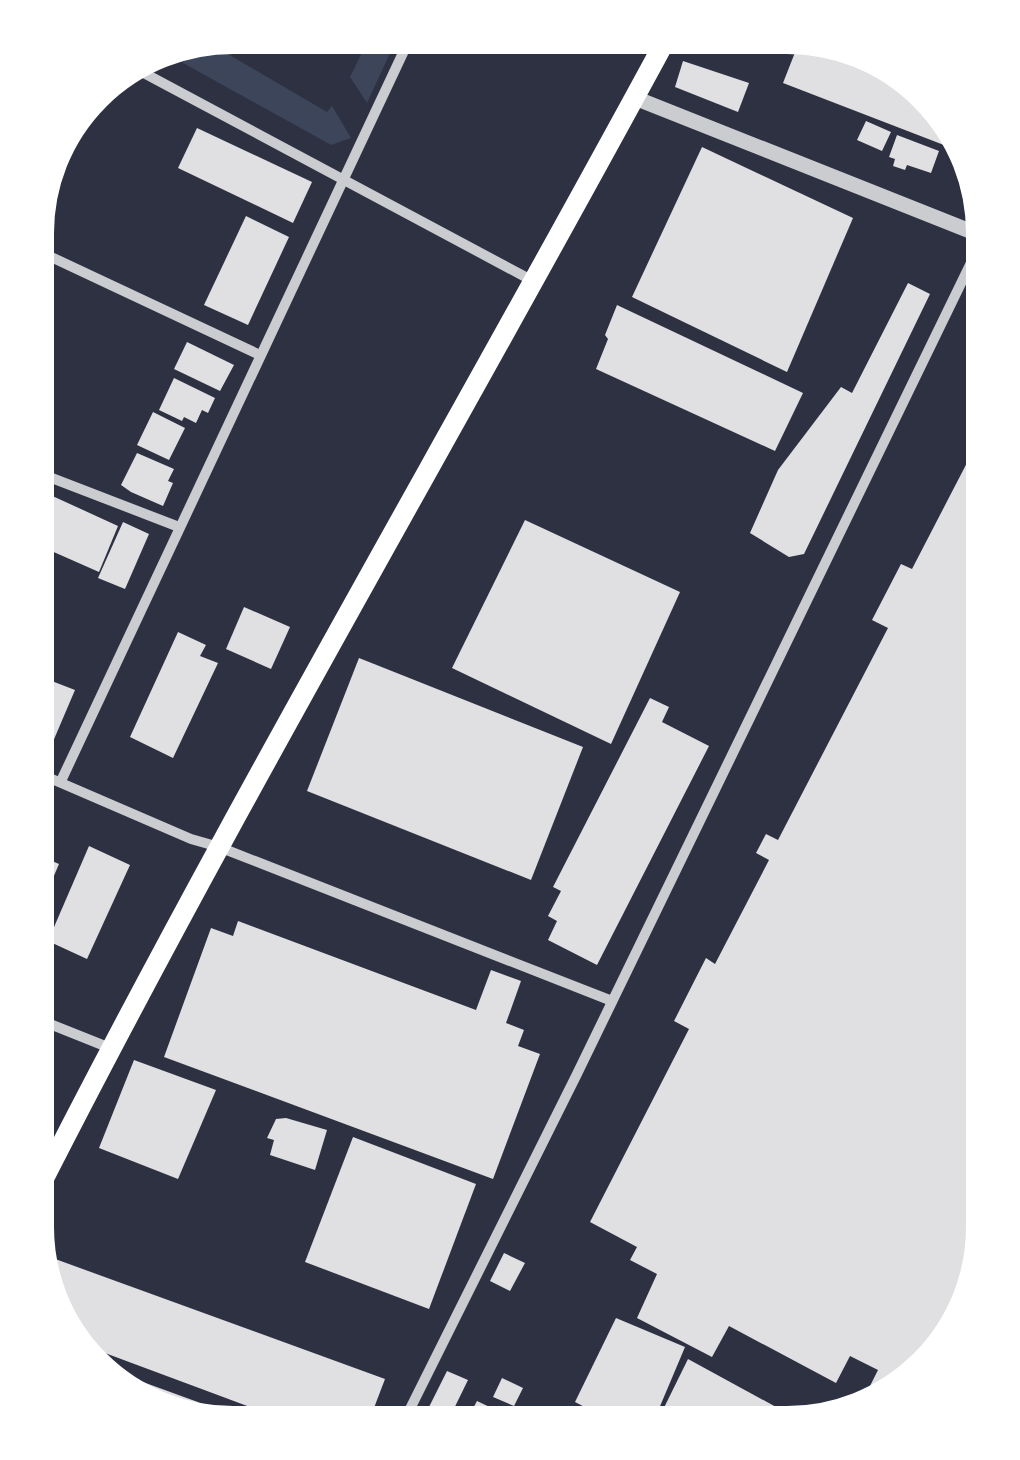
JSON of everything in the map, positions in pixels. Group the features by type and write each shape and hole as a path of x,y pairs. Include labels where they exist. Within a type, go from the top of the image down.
{"main road":[{"path":"48,1170 219,847 662,48"}],"street":[{"path":"61,782 405,48"},
{"path":"141,71 533,281"},
{"path":"635,98 972,232"},
{"path":"48,256 260,355"},
{"path":"408,1412 972,269"},
{"path":"48,476 179,526"},
{"path":"48,777 191,839 612,1001"},
{"path":"48,1023 110,1048"}],"shaded area":[{"path":"364,48 392,48 367,103 350,77"},
{"path":"219,49 327,112 332,106 351,138 331,145 174,58"}],"building":[{"path":"797,48 858,62 880,72 918,102 950,145 949,147 783,83"},
{"path":"683,61 749,83 738,112 675,87"},
{"path":"866,121 891,132 882,151 857,140"},
{"path":"197,128 312,182 293,223 178,168"},
{"path":"897,135 939,151 931,173 907,165 905,170 893,166 895,159 889,157"},
{"path":"702,147 853,218 787,372 632,297"},
{"path":"246,216 289,237 248,325 204,305"},
{"path":"908,283 930,294 804,554 789,557 750,533 778,470 841,387 852,393"},
{"path":"617,305 803,393 775,451 596,369"},
{"path":"187,342 234,365 220,391 174,369"},
{"path":"174,378 215,398 208,413 202,410 196,423 159,410"},
{"path":"153,412 185,428 169,460 137,445"},
{"path":"137,453 174,469 168,481 173,483 163,506 121,485"},
{"path":"970,457 972,1240 963,1287 941,1330 909,1367 866,1394 878,1370 850,1356 836,1383 729,1326 712,1357 637,1318 657,1274 630,1260 637,1247 590,1222 689,1029 674,1021 706,958 715,964 769,860 756,853 766,834 778,840 888,628 872,620 901,564 912,569"},
{"path":"48,494 118,526 99,572 48,550"},
{"path":"525,520 680,592 611,744 452,668"},
{"path":"123,522 149,534 125,589 98,578"},
{"path":"244,607 290,627 271,669 226,649"},
{"path":"178,632 206,645 200,656 218,663 173,758 130,737"},
{"path":"359,658 583,747 531,880 307,791"},
{"path":"48,680 75,690 48,753"},
{"path":"650,698 669,707 662,722 709,746 597,965 548,940 557,921 548,916 561,891 553,887"},
{"path":"89,846 130,865 87,959 48,941"},
{"path":"48,859 59,864 48,890"},
{"path":"238,921 476,1010 491,970 521,981 506,1023 524,1030 518,1046 540,1054 493,1179 164,1057 211,928 233,936"},
{"path":"134,1060 216,1090 178,1179 99,1148"},
{"path":"286,1118 327,1130 315,1170 270,1155 274,1140 267,1138 276,1119"},
{"path":"353,1137 476,1184 429,1309 305,1262"},
{"path":"504,1253 525,1263 510,1291 490,1281"},
{"path":"50,1257 385,1379 372,1412 263,1412 94,1349 72,1320"},
{"path":"616,1318 685,1347 658,1412 594,1412 575,1402"},
{"path":"688,1359 785,1412 662,1412"},
{"path":"447,1371 468,1380 452,1412 426,1412"},
{"path":"119,1373 224,1412 162,1398"},
{"path":"502,1378 523,1388 514,1406 493,1397"},
{"path":"477,1401 500,1412 471,1412"}]}
